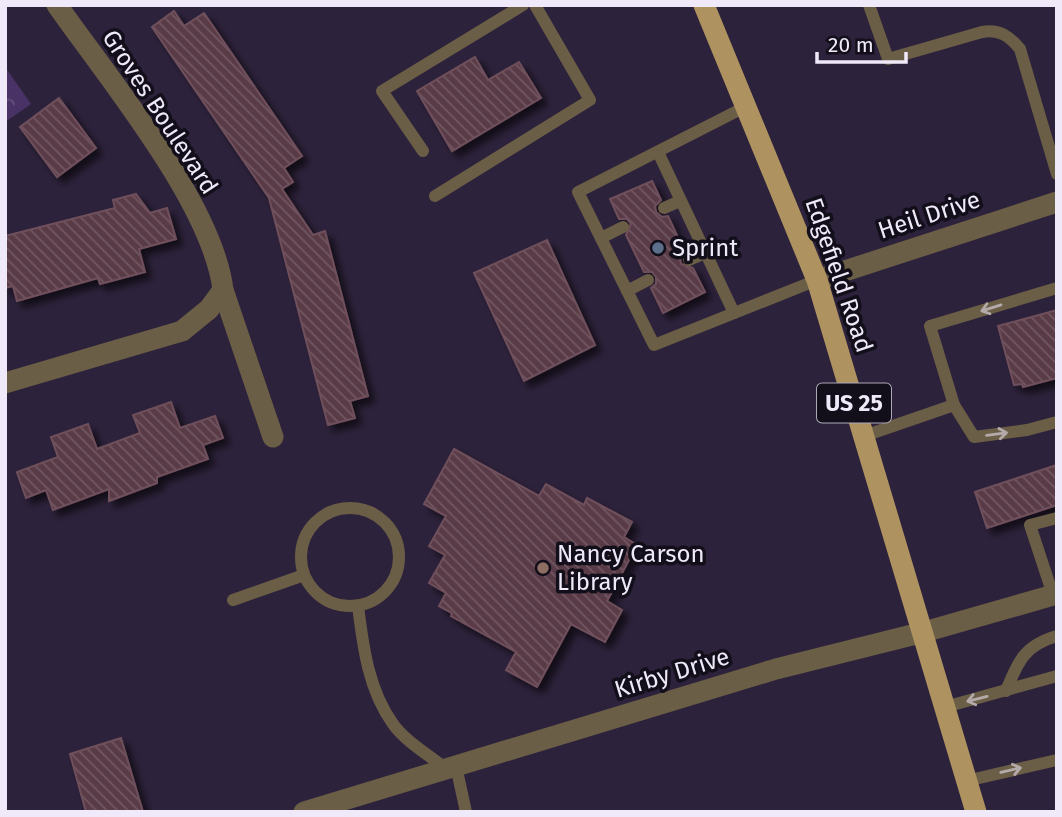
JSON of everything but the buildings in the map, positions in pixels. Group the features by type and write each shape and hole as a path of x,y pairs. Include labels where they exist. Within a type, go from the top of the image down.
{"main road":[{"name":"Edgefield Road","path":"704,5 817,280 976,812"}],"street":[{"name":"Groves Boulevard","path":"57,5 186,192 220,267 223,290 273,437"},
{"name":"Heil Drive","path":"817,280 1057,202"},
{"path":"5,383 182,331 209,309 223,290"},
{"name":"Kirby Drive","path":"304,812 776,669 924,632 1055,594"}],"lane":[{"path":"423,151 382,91 523,5"},
{"path":"435,196 590,100 535,5"},
{"path":"869,5 888,59 994,30 1012,39 1020,49 1057,174"},
{"path":"747,106 578,192 654,345 817,280"},
{"path":"658,152 734,313"},
{"path":"664,208 680,201"},
{"path":"601,238 623,227"},
{"path":"689,260 705,253"},
{"path":"627,291 648,280"},
{"path":"1057,288 930,326 954,405 974,437 1027,430 1057,422"},
{"path":"864,436 954,405"},
{"path":"341,508 358,508 374,513 387,524 396,538 399,554 397,571 390,586 379,598 358,606 333,604 318,596 304,576 300,554 304,538 312,524 325,514 341,508"},
{"path":"1055,594 1030,526 1057,517"},
{"path":"233,600 304,576"},
{"path":"358,606 364,656 376,693 393,725 451,767 467,812"},
{"path":"1006,691 1018,662 1037,642 1057,636"},
{"path":"945,707 1057,676"},
{"path":"966,780 1057,760"}],"green space":[{"path":"5,67 31,104 5,122"}],"place":[{"name":"Sprint","path":"658,248"},
{"name":"Nancy Carson Library","path":"543,568"}]}
